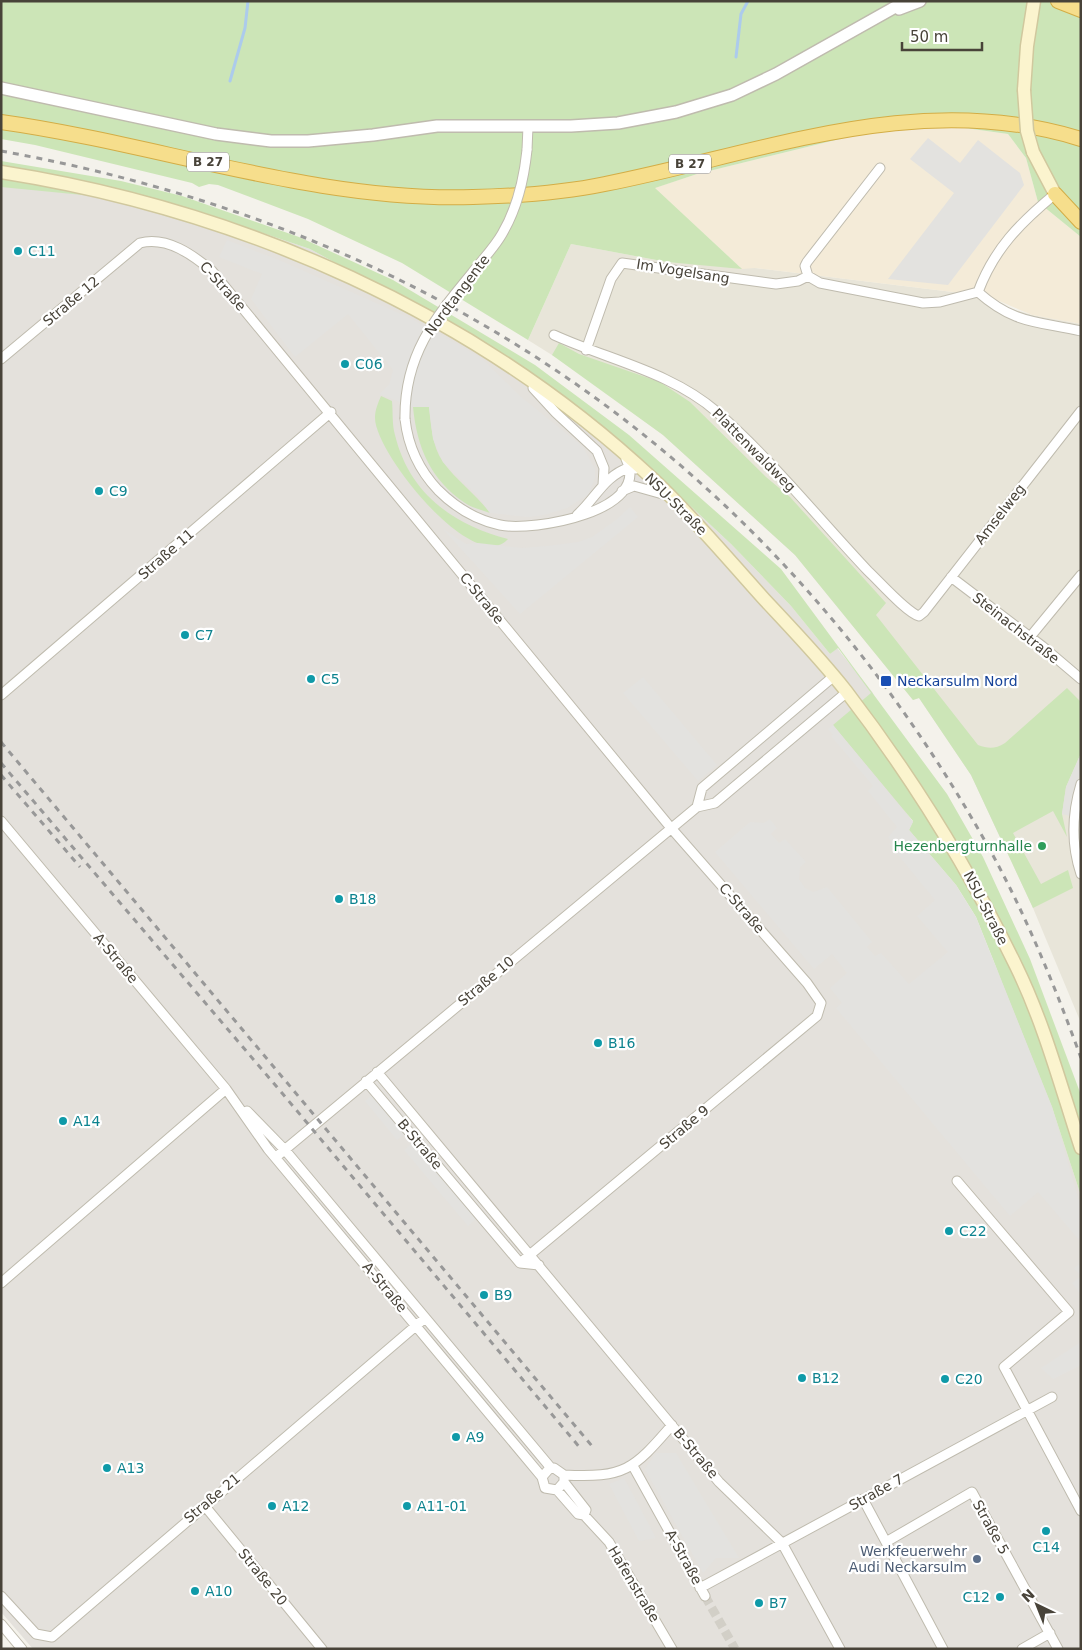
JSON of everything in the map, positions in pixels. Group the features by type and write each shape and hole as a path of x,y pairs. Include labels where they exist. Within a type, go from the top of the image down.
{"highway":[{"path":"1058,1 1081,10"},
{"name":"B 27","path":"1,122 50,129 335,189 415,197 473,197 541,193 602,185 809,135 861,126 914,121 1008,124 1042,129 1081,139"},
{"path":"1055,194 1081,222"}],"main road":[{"path":"1034,1 1027,46 1024,90 1027,131 1042,174 1055,194"},
{"name":"NSU-Straße","path":"1,172 102,193 200,218 296,253 393,297 496,355 644,471 671,497 834,676 910,779 964,865 1018,969 1081,1148"}],"street":[{"path":"1,88 216,134 270,141 308,141 364,136 437,126 528,126 618,122 703,105 732,95 776,74 906,1"},
{"path":"875,20 920,1"},
{"name":"Nordtangente","path":"528,126 524,178 518,200 503,233 434,321 417,352 408,378 405,398 407,433 417,460 434,485 464,512 486,522 527,528 560,523 596,511 622,491"},
{"path":"880,168 807,262 805,266 808,276 820,283 923,303 940,302 978,292"},
{"path":"978,292 986,270 1000,249 1023,223 1055,194"},
{"name":"C-Straße","path":"140,243 157,242 195,256 212,271 671,828 807,983"},
{"name":"Straße 12","path":"1,359 140,243"},
{"name":"Im Vogelsang","path":"586,350 610,279 622,262 776,284 798,281 808,276"},
{"path":"978,292 998,309 1013,316 1081,331"},
{"name":"Plattenwaldweg","path":"554,335 586,350 672,382 716,411 797,493 880,583 919,616"},
{"path":"522,374 556,413 597,450 604,468 603,485"},
{"name":"Amselweg","path":"919,616 1081,411"},
{"name":"Straße 11","path":"1,695 330,412"},
{"path":"622,491 630,480 630,468 624,454"},
{"path":"575,517 590,504 603,485 617,472 630,468 644,471"},
{"path":"622,491 634,486 653,490 671,497"},
{"path":"1030,638 1081,575"},
{"name":"Steinachstraße","path":"951,577 1081,679"},
{"path":"834,676 702,788 697,807 715,803 847,692"},
{"path":"1081,784 1073,829 1074,846 1081,874"},
{"name":"Straße 10","path":"276,1158 366,1081 697,807"},
{"name":"A-Straße","path":"1,821 228,1092 276,1158 417,1324 542,1477 545,1488 557,1490 578,1514 584,1515 591,1524"},
{"name":"Straße 9","path":"520,1263 817,1016 821,1003 807,983"},
{"name":"B-Straße","path":"377,1072 719,1482 782,1543 840,1649"},
{"name":"B-Straße","path":"366,1081 520,1263"},
{"path":"1,1283 228,1092"},
{"name":"A-Straße","path":"228,1092 285,1150 551,1468 549,1469"},
{"path":"957,1181 1069,1312 1004,1367 1081,1511"},
{"path":"520,1263 539,1265"},
{"name":"Straße 21","path":"1,1596 36,1634 52,1637 204,1505 425,1318"},
{"name":"Straße 7","path":"703,1592 782,1543 1052,1397"},
{"path":"564,1478 595,1476 633,1466 672,1425"},
{"name":"A-Straße","path":"633,1466 703,1592"},
{"path":"542,1477 549,1469 560,1470 564,1478"},
{"path":"557,1490 564,1478"},
{"name":"A-Straße","path":"564,1478 586,1510 584,1515"},
{"name":"Straße 5","path":"886,1542 972,1492 1058,1649"},
{"path":"863,1499 943,1649"},
{"name":"Straße 20","path":"204,1505 322,1649"},
{"name":"Hafenstraße","path":"591,1524 609,1542 672,1649"},
{"path":"1,1624 22,1649"},
{"path":"1022,1649 1050,1633"}],"shaded area":[{"path":"958,127 1008,134 1026,158 1038,202 1081,237 1081,324 1032,315 978,292 961,293 755,268 742,269 654,188 697,174 856,135 894,129"},
{"path":"928,138 960,163 978,140 1020,173 1024,185 948,285 888,279 954,193 910,159"},
{"path":"1,186 144,201 204,213 310,249 400,298 638,463 685,501 731,544 791,606 830,654 837,648 873,693 898,801 913,822 909,830 956,885 1006,988 1052,1107 1081,1196 1081,1649 33,1649 1,1612"},
{"path":"227,240 284,262 410,318 427,328 409,360 400,402 379,394 389,385 393,370 348,314 295,357 251,299 262,274 219,257"},
{"path":"571,244 667,262 755,268 961,293 1032,315 1081,324 1081,1023 1033,908 971,775 919,698 913,700 795,555 663,435 568,365 528,340"},
{"path":"431,329 481,358 520,396 583,447 595,469 595,478 588,495 567,508 544,515 528,517 490,513 478,496 443,462 433,439 429,407 408,407 414,361"},
{"path":"630,507 638,517 520,614 443,529 466,544 478,543 522,548 547,546 578,542 592,537 616,520"},
{"path":"643,677 717,765 698,781 623,693"},
{"path":"833,725 913,822 909,830 956,885 976,917 1052,1107 1081,1208 1081,1242 1038,1192 1010,1216 836,1008 842,1003 830,988 847,973 832,954 814,969 715,852 750,822 764,823 770,819 777,828 771,834 779,843 785,839 806,862 800,867 799,879 805,888 813,892 827,887 872,942 867,947 875,956 881,953 909,984 948,952 917,916 935,900 889,844 892,842 888,837 897,827 868,791 873,786 831,736 833,735 828,729"},
{"path":"1081,753 1081,771 1075,788 1070,816 1062,814 1066,787"},
{"path":"372,1095 405,1134 397,1140 365,1101"},
{"path":"413,1142 477,1218 468,1226 404,1150"},
{"path":"1081,1263 1081,1276 1074,1268"},
{"path":"1081,1276 1081,1295 1072,1283"},
{"path":"1081,1342 1081,1365 1053,1379 1041,1368"},
{"path":"656,1453 676,1453 739,1558 716,1558 703,1573 645,1469"},
{"path":"624,1478 656,1538 639,1541 609,1484"}],"green space":[{"path":"1,1 1081,1 1081,237 1038,202 1026,158 1008,134 958,127 922,125 856,135 697,174 655,188 742,269 667,262 571,244 528,340 402,263 308,219 218,185 209,184 199,187 192,183 35,145 1,139"},
{"path":"1,161 121,181 182,196 299,237 393,280 535,365 629,435 781,569 947,794 983,857 1030,959 1081,1095 1081,1196 1052,1107 976,917 956,885 909,830 913,821 833,725 871,693 838,648 830,654 791,606 731,544 638,457 583,418 400,298 310,249 204,213 144,201 1,187"},
{"path":"559,343 579,354 660,382 690,402 766,477 790,497 886,603 876,615 978,745 992,748 1005,743 1067,688 1081,702 1081,753 1066,787 1062,814 1067,837 1053,811 1013,833 1041,884 1068,870 1073,888 1033,908 971,775 919,698 913,700 795,555 663,435 552,355"},
{"path":"381,396 392,401 394,431 402,456 422,490 452,515 469,525 508,539 493,546 473,541 451,527 429,506 408,482 379,435 375,418"},
{"path":"413,407 429,407 433,435 439,456 448,469 490,513 465,503 453,494 434,473 422,449"}],"waterway":[{"path":"230,81 245,28 248,1"},
{"path":"736,57 741,14 748,1"}],"tunnel":[{"path":"705,1596 735,1649"}],"railway":[{"path":"1,151 157,187 304,237 442,302 570,380 689,473 797,579 895,700 981,834 996,861 1036,944 1081,1058"},
{"path":"1,742 592,1446"},
{"path":"1,763 282,1093 581,1449"},
{"path":"1,775 80,867"}],"place":[{"name":"C11","path":"18,251"},
{"name":"C06","path":"345,364"},
{"name":"C9","path":"99,491"},
{"name":"C7","path":"185,635"},
{"name":"C5","path":"311,679"},
{"name":"Neckarsulm Nord","path":"886,681"},
{"name":"Hezenbergturnhalle","path":"1042,846"},
{"name":"B18","path":"339,899"},
{"name":"B16","path":"598,1043"},
{"name":"A14","path":"63,1121"},
{"name":"C22","path":"949,1231"},
{"name":"B9","path":"484,1295"},
{"name":"B12","path":"802,1378"},
{"name":"C20","path":"945,1379"},
{"name":"A9","path":"456,1437"},
{"name":"A13","path":"107,1468"},
{"name":"A12","path":"272,1506"},
{"name":"A11-01","path":"407,1506"},
{"name":"C14","path":"1046,1531"},
{"name":"Werkfeuerwehr Audi Neckarsulm","path":"977,1559"},
{"name":"A10","path":"195,1591"},
{"name":"C12","path":"1000,1597"},
{"name":"B7","path":"759,1603"}]}
